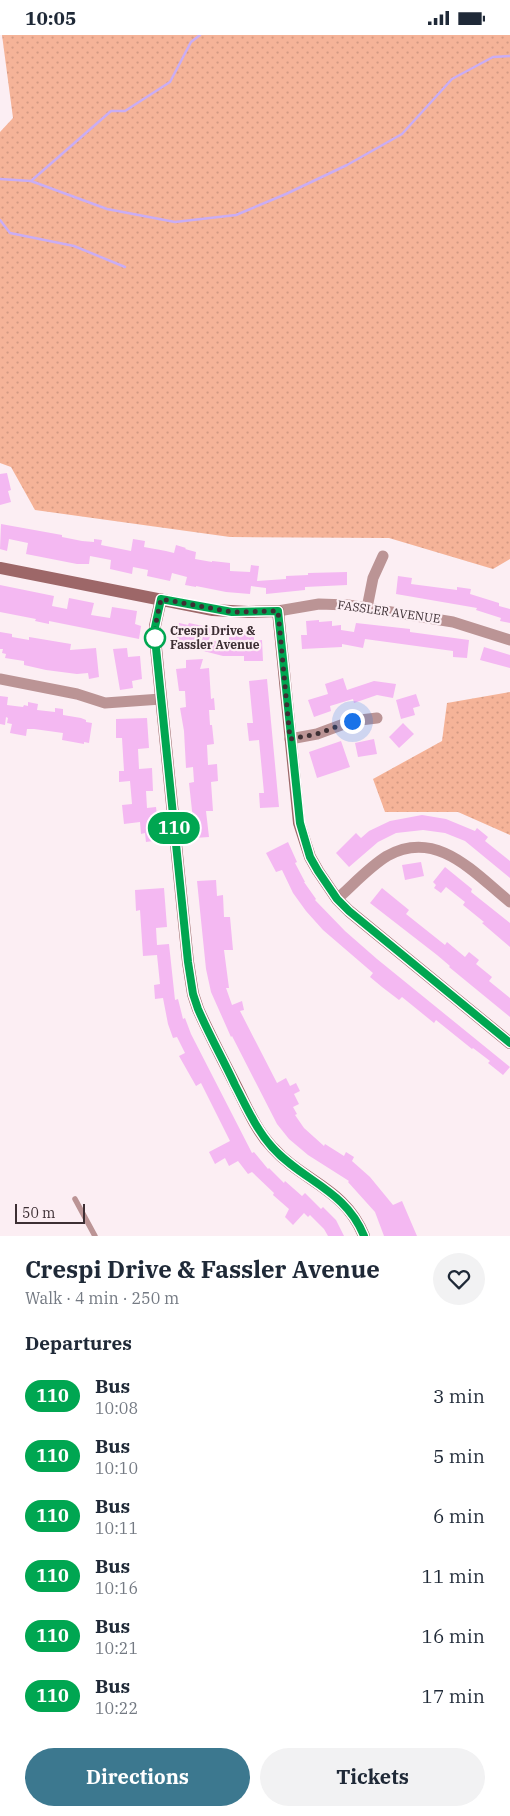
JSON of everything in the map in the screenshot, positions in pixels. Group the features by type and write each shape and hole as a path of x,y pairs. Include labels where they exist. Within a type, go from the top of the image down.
{"street":[{"path":"368,608 373,577 383,556"},
{"name":"FASSLER AVENUE","path":"0,569 232,612 278,611 319,604 348,605 453,622 510,640"},
{"path":"161,599 155,627 155,638 188,962 193,994 198,1009 262,1135 282,1158 333,1194 345,1205 364,1236"},
{"path":"278,611 297,804 304,841 318,871 337,899 360,921 510,1043"},
{"path":"0,679 76,694 105,703 161,699"},
{"path":"290,739 317,734 352,721 377,718"},
{"path":"337,899 387,856 401,850 416,847 444,851 456,858 510,902"}],"lane":[{"path":"75,1199 95,1236"}],"shaded area":[{"path":"2,35 510,35 510,559 493,569 389,538 230,537 35,510 11,467 0,463 0,132 13,118"},
{"path":"510,692 510,835 458,812 385,812 373,779 442,741 447,703"}],"building":[{"path":"7,473 11,490 8,491 11,502 0,505 0,474"},
{"path":"1,524 62,535 62,537 82,541 94,542 94,539 102,540 101,545 131,551 133,539 145,541 144,547 174,553 176,545 196,552 195,559 230,563 230,571 250,572 251,565 259,566 257,581 286,579 286,576 308,575 308,573 347,572 347,585 305,587 305,590 266,594 266,588 251,586 250,594 196,587 185,585 187,577 172,573 170,581 147,576 148,570 133,567 132,574 110,569 111,560 90,556 89,564 77,564 26,554 28,543 9,539 7,551 0,549"},
{"path":"398,576 412,578 411,584 457,590 457,587 471,589 470,594 499,603 499,606 510,609 510,623 500,621 501,618 476,610 477,608 396,594"},
{"path":"0,585 54,596 52,606 67,609 69,598 94,603 91,615 110,618 112,607 137,611 135,624 141,626 139,639 49,621 49,624 35,621 36,619 0,612"},
{"path":"319,620 319,622 332,621 332,626 341,625 341,630 354,632 356,623 410,629 410,632 469,640 467,658 453,657 453,651 365,639 363,648 342,644 342,647 302,649 301,635 307,635 306,621"},
{"path":"179,623 212,628 209,640 229,644 229,629 254,630 254,641 262,640 263,661 244,661 244,656 223,656 176,644"},
{"path":"0,632 12,634 12,637 29,640 29,637 71,644 70,650 96,648 99,677 89,679 88,673 77,674 46,670 24,665 24,661 5,658 6,654 2,653 3,649 0,649"},
{"path":"484,647 510,655 510,668 480,660"},
{"path":"127,648 128,657 140,656 142,679 132,681 133,688 120,690 113,649"},
{"path":"203,659 200,669 209,668 211,699 214,698 215,710 209,710 214,744 207,745 208,765 217,764 218,781 211,782 213,811 206,811 209,837 195,838 189,783 194,782 193,767 186,768 184,731 180,708 186,707 185,691 179,691 176,669 186,668 186,660"},
{"path":"343,678 347,690 374,681 396,684 393,698 377,695 354,703 353,699 330,706 331,711 314,717 308,700 328,694 325,684"},
{"path":"267,679 279,807 260,808 259,793 264,793 259,740 249,741 247,723 253,723 249,681"},
{"path":"416,694 420,706 413,708 415,715 401,719 396,700"},
{"path":"0,696 8,697 7,705 23,707 24,705 28,706 28,702 38,704 37,710 55,712 55,708 63,709 63,715 81,718 86,720 86,722 92,723 89,743 84,742 84,744 62,740 63,733 34,729 27,729 26,736 10,733 12,724 7,723 8,718 6,717 5,725 0,724"},
{"path":"147,718 149,748 138,749 139,769 152,768 153,791 146,791 147,808 156,807 160,840 146,842 145,833 141,834 140,822 124,824 122,805 132,804 130,781 119,782 119,771 124,771 122,738 116,738 116,719"},
{"path":"403,723 414,734 399,748 389,737"},
{"path":"374,739 377,754 358,757 355,743"},
{"path":"341,741 350,767 317,778 309,752"},
{"path":"422,815 446,819 475,831 477,828 488,837 485,841 510,861 510,878 465,841 445,833 423,830 396,833 378,842 349,867 336,853 356,833 361,838 369,831 390,821"},
{"path":"288,842 297,862 295,863 315,900 345,931 377,959 510,1067 503,1075 488,1063 490,1061 436,1020 434,1023 402,997 399,1000 382,987 370,977 373,973 323,930 293,893 282,870 276,872 266,853"},
{"path":"421,862 424,876 405,880 402,865"},
{"path":"445,867 472,889 471,892 510,923 510,947 463,905 465,902 446,887 441,893 434,888 436,885 433,882"},
{"path":"216,880 217,896 223,895 224,917 230,917 233,950 224,950 229,988 226,988 232,1005 242,1001 244,1010 240,1011 277,1083 286,1078 290,1086 296,1083 300,1091 294,1094 299,1104 293,1107 297,1114 295,1115 304,1128 324,1146 325,1144 344,1156 346,1152 354,1157 352,1161 370,1177 393,1205 402,1201 417,1236 384,1236 375,1212 349,1181 308,1155 289,1139 277,1124 231,1037 211,992 206,969 197,881"},
{"path":"164,888 167,927 156,928 157,945 169,944 175,1000 178,999 183,1019 185,1018 191,1034 252,1153 254,1152 268,1169 284,1183 285,1181 302,1196 305,1193 321,1209 323,1207 336,1220 344,1236 328,1236 324,1229 310,1215 308,1217 304,1213 293,1225 285,1217 289,1209 252,1172 248,1174 238,1161 229,1166 225,1158 215,1164 209,1152 230,1141 201,1083 196,1086 179,1056 185,1053 177,1037 173,1038 163,998 155,999 154,985 160,984 157,955 143,956 140,910 136,911 135,890"},
{"path":"382,888 409,910 406,914 445,945 447,942 465,957 469,952 479,960 476,964 492,977 489,981 510,998 510,1017 437,955 370,903"}],"waterway":[{"path":"31,181 111,111 125,111 170,82 191,42 200,35"},
{"path":"0,179 31,181 107,209 175,222 236,215 347,165 402,134 452,79 493,57 510,56"},
{"path":"0,220 10,233 74,246 125,267"}],"bus line":[{"name":"110","path":"364,1236 345,1205 321,1185 282,1158 262,1135 204,1024 193,994 188,962 155,638 155,627 161,599 232,612 278,611 297,804 304,841 310,857 327,886 349,911 510,1043"}],"place":[{"name":"Crespi Drive & Fassler Avenue","path":"155,638"}],"route":[{"path":"155,638 155,627 161,599 232,612 278,611 290,739 317,734 352,721"}]}
